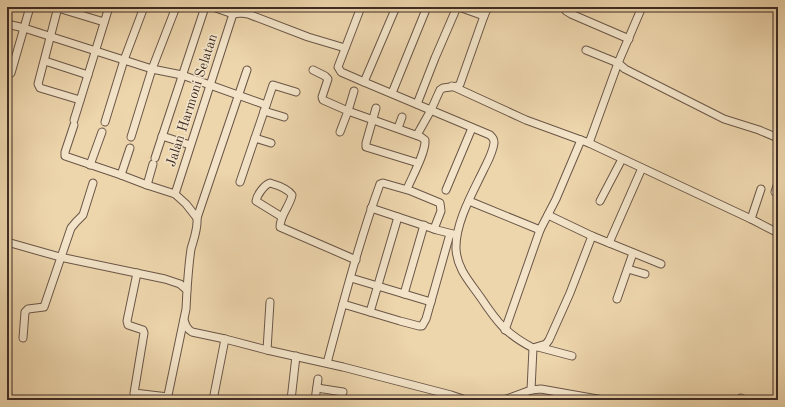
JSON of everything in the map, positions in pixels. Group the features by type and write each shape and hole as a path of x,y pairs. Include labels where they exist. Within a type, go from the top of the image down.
{"street":[{"path":"11,73 30,7"},
{"path":"109,7 80,100 65,156 175,194 198,218"},
{"path":"105,122 124,60 144,7"},
{"path":"131,137 152,69 176,7"},
{"path":"147,185 205,7"},
{"path":"213,7 232,14 248,14 308,37 345,48"},
{"path":"343,304 422,326 426,319 453,234 489,158 494,144 493,138 490,135 338,70 338,64 361,7"},
{"path":"364,82 396,7"},
{"path":"392,93 427,7"},
{"path":"416,104 458,7 484,16"},
{"path":"417,135 440,90 452,86 458,86 460,84 488,7"},
{"path":"564,7 566,11 571,14 629,39"},
{"path":"589,143 618,63 642,7"},
{"path":"80,100 40,88 38,82 45,61 58,8 104,22"},
{"name":"Jalan Harmoni Selatan","path":"175,194 232,14"},
{"path":"7,24 24,28 152,69 182,75 238,95 284,118"},
{"path":"586,50 618,63 626,69 704,110 724,119 778,138"},
{"path":"45,61 88,74"},
{"path":"137,274 127,321 128,324 143,330 144,332 134,393 168,398 186,309 190,259 198,227 198,218 247,70"},
{"path":"313,70 328,79 322,97 323,100 372,120 417,135 425,140 426,145 424,152 407,190"},
{"path":"240,182 273,84 296,92"},
{"path":"452,86 526,120 589,143 778,233"},
{"path":"340,132 354,91"},
{"path":"376,108 366,143 366,148 418,163"},
{"path":"398,128 402,116"},
{"path":"446,190 472,128"},
{"path":"90,165 102,132"},
{"path":"162,136 190,145"},
{"path":"255,138 271,143"},
{"path":"505,330 540,230 581,140"},
{"path":"121,175 130,148"},
{"path":"600,201 622,159"},
{"path":"609,243 642,168"},
{"path":"24,338 25,312 28,309 44,307 71,228 83,215 93,183"},
{"path":"282,217 256,201 256,198 266,184 270,183 291,192 292,198 282,217 280,225 282,228 356,260"},
{"path":"327,363 371,208 381,183 407,190 440,203 441,211 434,229"},
{"path":"774,192 778,183"},
{"path":"751,219 761,190"},
{"path":"469,201 540,230"},
{"path":"371,208 453,234"},
{"path":"548,215 592,236 661,264"},
{"path":"370,312 398,217"},
{"path":"404,294 424,225"},
{"path":"453,234 461,269 469,284 505,330 518,340 535,348 572,356"},
{"path":"535,348 546,344 549,340 570,293 592,236"},
{"path":"7,242 60,257 169,280 180,284 187,290"},
{"path":"617,299 633,253"},
{"path":"628,269 645,274"},
{"path":"351,278 431,302"},
{"path":"267,350 270,302"},
{"path":"184,318 188,330 192,332 327,363 466,400"},
{"path":"213,400 225,339"},
{"path":"531,390 535,348"},
{"path":"291,400 296,356"},
{"path":"315,400 318,378"},
{"path":"316,388 344,392"},
{"path":"507,399 531,390 546,390 603,400"},
{"path":"738,400 741,398 745,400"}]}
